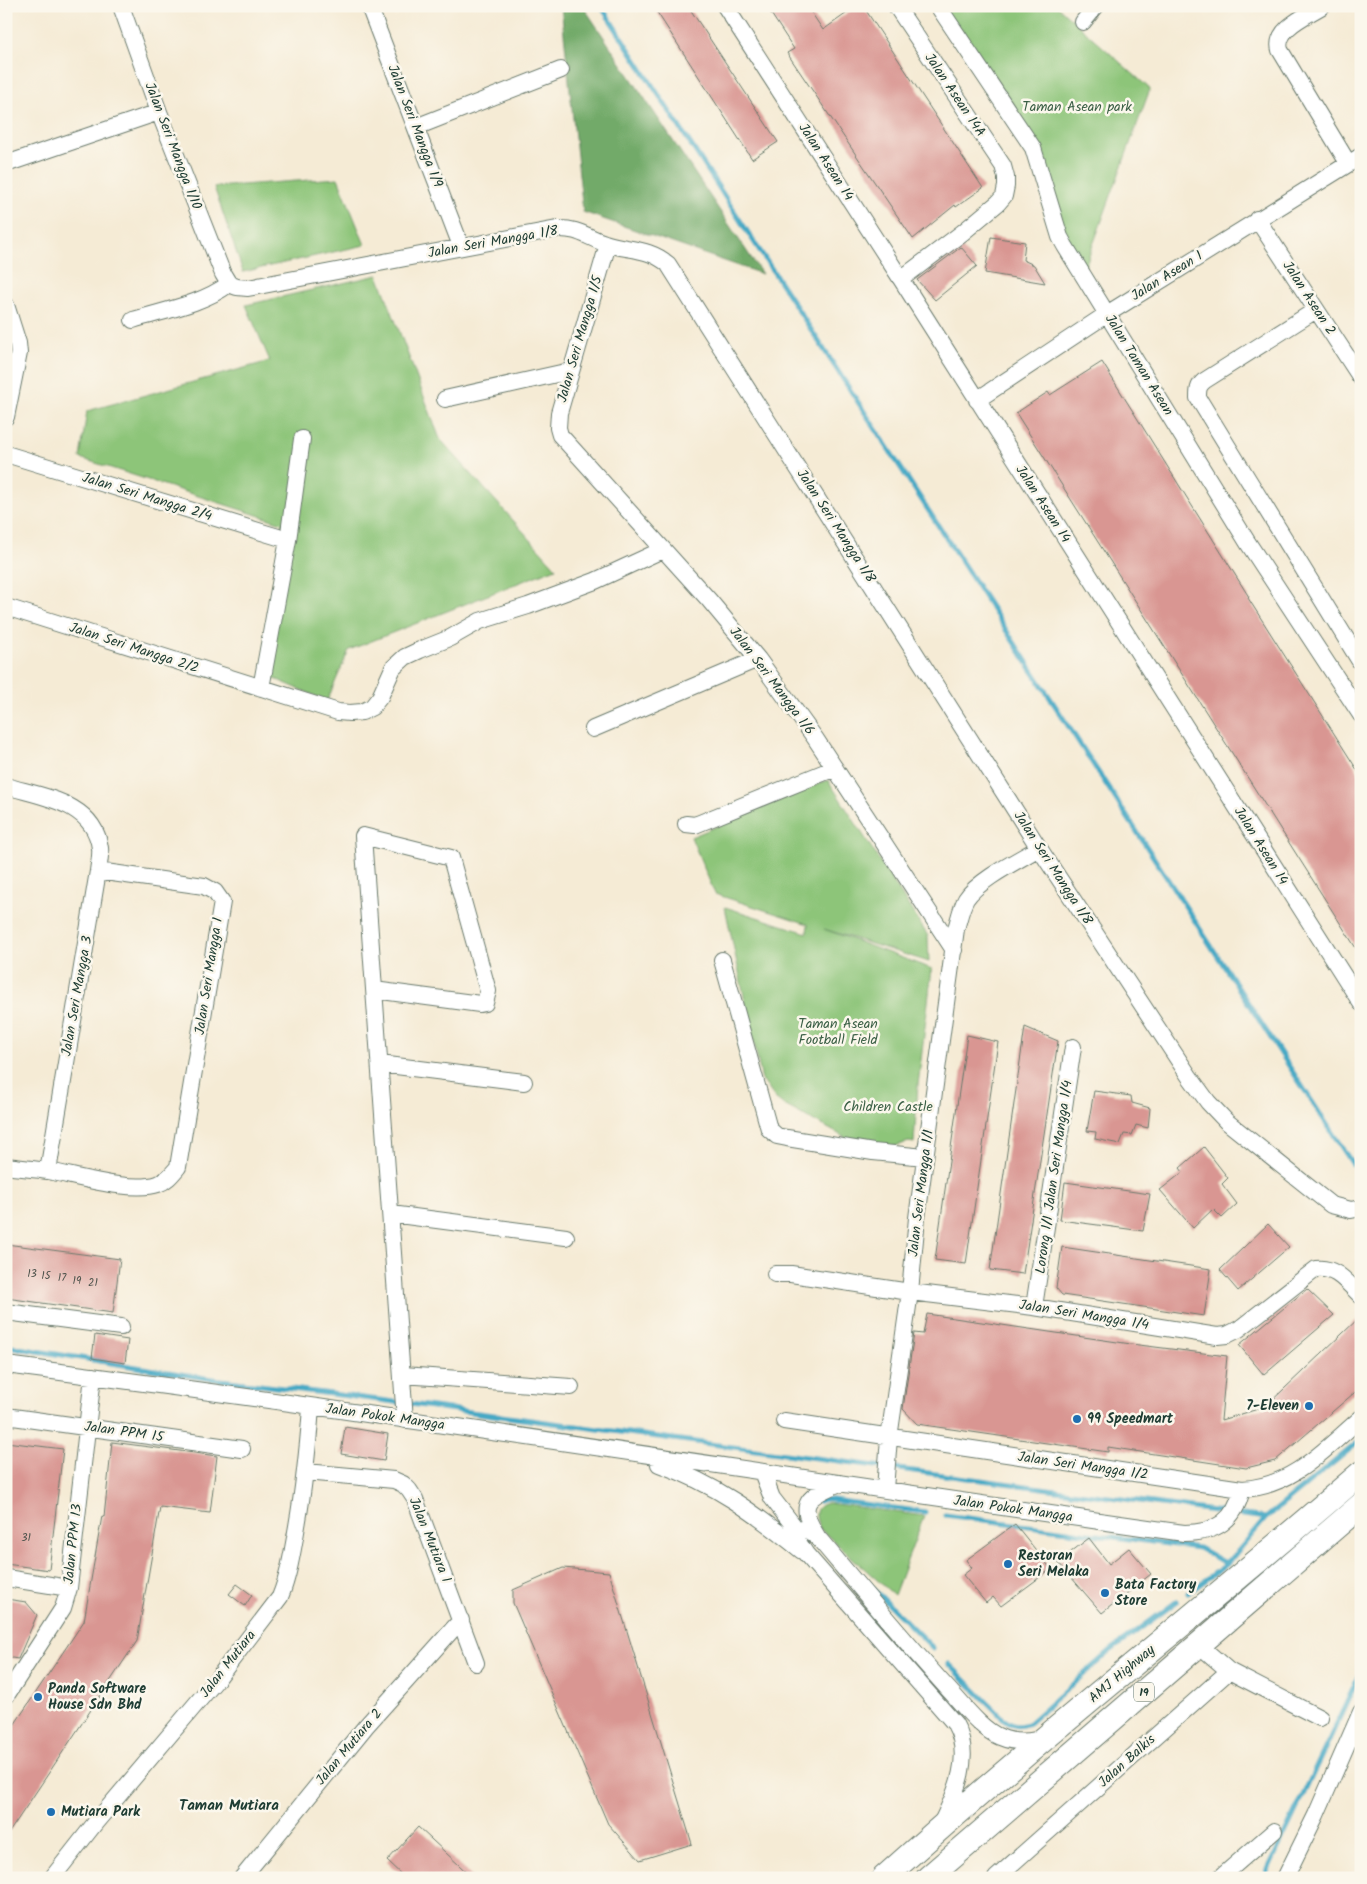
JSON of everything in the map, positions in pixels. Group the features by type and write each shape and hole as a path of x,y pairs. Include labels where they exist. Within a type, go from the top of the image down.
{"highway":[{"name":"AMJ Highway","path":"884,1878 940,1827 1361,1473"},
{"name":"AMJ Highway","path":"931,1877 1361,1505"}],"street":[{"name":"Jalan Seri Mangga 1/10","path":"120,6 223,274 229,284"},
{"name":"Jalan Seri Mangga 1/9","path":"369,6 460,246"},
{"name":"Jalan Asean 14","path":"725,6 901,279 976,400 1361,1003"},
{"name":"Jalan Asean 14A","path":"896,6 1003,166 1006,177 1004,196 998,203 901,279"},
{"name":"Jalan Taman Asean","path":"938,6 1032,148 1060,237 1248,543 1356,695 1361,715"},
{"path":"1083,22 1096,6"},
{"path":"1322,6 1286,30 1280,36 1278,44 1280,50 1355,159"},
{"path":"416,127 561,70"},
{"path":"6,164 160,112"},
{"name":"Jalan Asean 1","path":"976,400 1107,314 1355,159"},
{"name":"Jalan Asean 2","path":"1257,219 1361,378"},
{"name":"Jalan Seri Mangga 1/8","path":"229,284 248,288 460,246 571,228 608,244 648,252 658,256 668,264 1039,848 1189,1076 1208,1102 1226,1121 1331,1205 1356,1209"},
{"name":"Jalan Seri Mangga 1/5","path":"560,435 558,428 559,414 608,244"},
{"path":"133,320 204,299 229,284"},
{"path":"6,305 19,352 6,417"},
{"path":"1316,310 1204,381 1199,385 1198,398 1361,663"},
{"path":"445,399 570,371"},
{"name":"Jalan Seri Mangga 1/6","path":"560,435 709,600 758,659 835,768 954,950"},
{"path":"261,688 288,540 302,439"},
{"name":"Jalan Seri Mangga 2/4","path":"6,454 288,540"},
{"name":"Jalan Seri Mangga 2/2","path":"6,607 338,712 362,712 372,706 380,697 394,668 405,657 450,638 480,621 528,606 595,581 662,550"},
{"path":"593,729 758,659"},
{"path":"686,824 695,826 835,768"},
{"name":"Jalan Seri Mangga 3","path":"6,786 72,806 91,822 100,847 98,871 48,1171"},
{"path":"374,990 480,1004 485,1003 488,991 451,858 362,836 404,1408"},
{"name":"Jalan Seri Mangga 1/1","path":"886,1483 889,1438 910,1292 925,1157 956,929 966,900 974,890 986,880 1039,848"},
{"name":"Jalan Seri Mangga 1","path":"48,1171 110,1184 146,1187 159,1184 170,1177 178,1167 222,902 215,892 204,886 98,871"},
{"path":"722,960 769,1129 777,1136 787,1138 874,1152 925,1157"},
{"name":"Lorong 1/1 Jalan Seri Mangga 1/4","path":"1034,1307 1073,1047"},
{"path":"380,1064 524,1082"},
{"path":"6,1166 48,1171"},
{"path":"391,1214 566,1237"},
{"name":"Jalan Seri Mangga 1/4","path":"775,1274 791,1274 910,1292 1034,1307 1217,1336 1228,1335 1239,1329 1316,1269 1323,1268 1334,1271 1361,1296"},
{"path":"6,1312 121,1327"},
{"name":"Jalan Pokok Mangga","path":"6,1365 312,1408 404,1408 558,1440 619,1450 840,1483 886,1483 950,1500 1184,1533 1201,1533 1220,1526 1236,1508 1242,1489"},
{"path":"403,1375 572,1387"},
{"name":"Jalan PPM 13","path":"6,1696 63,1608 69,1588 93,1376"},
{"name":"Jalan Mutiara","path":"52,1878 96,1822 218,1678 280,1597 294,1542 306,1472 312,1408"},
{"name":"Jalan PPM 15","path":"6,1416 242,1449"},
{"name":"Jalan Seri Mangga 1/2","path":"784,1421 1242,1489 1259,1488 1290,1476 1316,1457 1361,1418"},
{"path":"619,1450 687,1474 726,1494 806,1554"},
{"name":"Jalan Mutiara 1","path":"306,1472 394,1480 409,1490 415,1499 476,1663"},
{"path":"762,1472 772,1498 797,1530 797,1540 806,1554 955,1724 960,1734 962,1761 960,1779 940,1827"},
{"path":"840,1483 823,1490 807,1504 805,1512 808,1522 820,1540 929,1668 972,1716 986,1728 999,1737 1015,1740 1037,1741 1049,1735"},
{"path":"797,1530 807,1529 820,1540"},
{"path":"6,1578 69,1588"},
{"name":"Jalan Mutiara 2","path":"242,1878 360,1733 461,1620"},
{"path":"1199,1645 1229,1671 1320,1718"},
{"name":"Jalan Balkis","path":"996,1878 1229,1671"},
{"path":"1285,1878 1316,1816 1361,1712"},
{"path":"1220,1878 1274,1831"}],"green space":[{"path":"561,6 583,6 762,274 583,212"},
{"name":"Taman Asean park","path":"937,6 1057,6 1150,89 1082,275 1036,157"},
{"path":"338,178 365,245 243,272 214,187"},
{"path":"378,275 440,439 556,568 349,650 327,701 266,675 282,523 80,458 87,411 270,361 246,305"},
{"path":"828,780 928,936 929,962 824,929 932,969 918,1085 914,1143 909,1142 873,1152 784,1105 775,1098 762,1080 725,907 807,933 808,924 715,894 691,837"},
{"path":"827,1503 924,1516 894,1595 820,1529 816,1513 819,1507"}],"building":[{"path":"653,6 688,6 778,142 752,159"},
{"path":"766,6 807,6 823,30 857,6 863,6 983,188 956,207 955,205 913,239 787,53 794,49"},
{"path":"991,237 1025,242 1023,260 1034,265 1045,283 985,273"},
{"path":"961,247 977,266 935,300 917,280"},
{"path":"1102,362 1361,776 1361,956 1016,413 1048,392 1050,395"},
{"path":"1025,1027 1058,1041 1023,1274 990,1270"},
{"path":"967,1035 998,1042 966,1264 935,1260"},
{"path":"1094,1091 1131,1096 1132,1103 1150,1108 1148,1128 1136,1125 1132,1135 1124,1134 1120,1144 1095,1139 1096,1132 1087,1131"},
{"path":"1204,1147 1228,1178 1222,1184 1237,1204 1222,1218 1213,1209 1193,1228 1160,1190 1183,1172 1180,1168"},
{"path":"1065,1182 1150,1194 1143,1231 1060,1220"},
{"path":"1268,1224 1289,1247 1238,1291 1220,1270"},
{"path":"6,1244 120,1259 113,1313 6,1298"},
{"path":"1062,1247 1211,1269 1204,1316 1062,1295 1056,1288"},
{"path":"1307,1289 1334,1315 1264,1375 1239,1345"},
{"path":"927,1314 1227,1356 1221,1420 1265,1407 1361,1316 1361,1387 1275,1461 1246,1468 1108,1447 1108,1452 917,1424 903,1409 914,1333 923,1334"},
{"path":"95,1335 128,1340 125,1363 92,1358"},
{"path":"345,1427 388,1434 384,1461 341,1454"},
{"path":"6,1442 63,1449 49,1570 6,1564"},
{"path":"112,1442 217,1456 210,1513 160,1507 137,1641 6,1837 6,1737 84,1621 102,1516 104,1517"},
{"name":"Restoran Seri Melaka","path":"1015,1524 1051,1569 1001,1606 993,1597 986,1603 963,1575 972,1568 966,1560"},
{"name":"Bata Factory Store","path":"1089,1538 1109,1564 1129,1548 1151,1574 1102,1613 1058,1562"},
{"path":"563,1568 609,1572 692,1844 640,1860 608,1824 513,1603 513,1590"},
{"path":"237,1584 252,1595 245,1606 229,1594"},
{"path":"6,1599 26,1602 37,1615 18,1659 6,1657"},
{"path":"418,1827 473,1878 405,1878 387,1861"}],"waterway":[{"path":"601,6 1361,1177"},
{"path":"6,1346 205,1378 1266,1518"},
{"path":"1188,1593 1227,1564 1266,1518 1361,1440"},
{"path":"819,1501 824,1499 925,1512"},
{"path":"945,1515 1199,1548 1227,1564"},
{"path":"857,1573 933,1648"},
{"path":"949,1664 1006,1721 1017,1726 1022,1725 1029,1723 1110,1651 1176,1602"},
{"path":"1264,1878 1361,1672"}],"place":[{"name":"7-Eleven","path":"1309,1406"},
{"name":"99 Speedmart","path":"1077,1419"},
{"name":"Restoran Seri Melaka","path":"1008,1564"},
{"name":"Bata Factory Store","path":"1105,1593"},
{"name":"Panda Software House Sdn Bhd","path":"38,1697"},
{"name":"Mutiara Park","path":"51,1812"}],"district":[{"name":"Taman Mutiara","path":"229,1806"}],"park label":[{"name":"Taman Asean Football Field","path":"838,1032"},
{"name":"Children Castle","path":"888,1107"}]}
